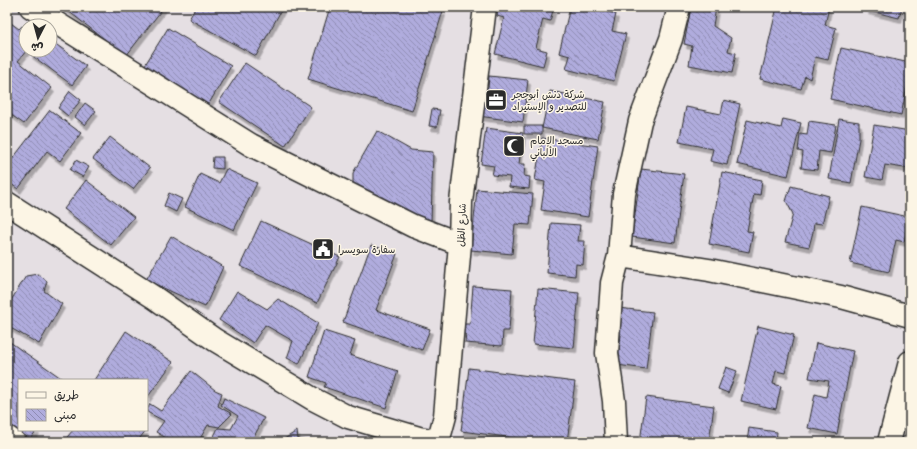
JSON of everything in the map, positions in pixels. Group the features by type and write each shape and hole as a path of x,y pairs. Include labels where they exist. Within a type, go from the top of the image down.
{"street":[{"path":"31,7 251,145 413,226 460,244"},
{"name":"شارع الظل","path":"438,441 445,416 460,244 461,202 485,7"},
{"path":"616,442 614,401 607,353 612,283 619,256 624,194 640,121 671,40 679,7"},
{"path":"7,203 155,298 215,340 312,400 348,417 419,438 438,441"},
{"path":"619,256 709,270 841,297 910,316"},
{"path":"889,442 910,362"},
{"path":"7,437 14,442"}],"building":[{"path":"63,7 164,7 126,56"},
{"path":"196,7 283,7 256,56 189,19"},
{"path":"330,7 431,7 443,11 412,111 308,79"},
{"path":"499,7 554,7 550,21 543,19 536,48 547,51 543,66 495,54 504,18 497,16"},
{"path":"570,7 587,7 616,14 612,31 626,34 614,81 566,69 570,56 559,53"},
{"path":"691,7 716,7 713,26 731,38 728,51 736,53 732,73 689,65 692,46 684,44"},
{"path":"777,7 829,7 825,25 836,28 828,60 815,57 810,79 805,76 801,89 760,79"},
{"path":"867,7 902,7 899,18 866,10"},
{"path":"7,20 18,28 18,58 20,58 18,61 52,88 24,124 7,112"},
{"path":"168,28 231,66 207,107 143,68"},
{"path":"58,46 86,66 72,85 35,58 58,58"},
{"path":"841,48 910,63 910,72 901,115 830,99"},
{"path":"245,63 311,107 285,146 219,102"},
{"path":"489,76 528,80 523,122 478,116 481,87 488,88"},
{"path":"70,91 81,100 68,116 58,108"},
{"path":"550,91 605,102 598,139 542,128"},
{"path":"724,100 740,104 727,165 710,161 713,149 679,142 686,107 721,114"},
{"path":"85,103 96,111 85,125 75,117"},
{"path":"432,109 440,110 437,127 429,126"},
{"path":"50,110 81,133 60,161 47,151 18,189 7,181 7,166"},
{"path":"783,119 801,123 788,176 737,164 747,120 781,128"},
{"path":"839,119 859,122 859,139 851,183 829,179"},
{"path":"809,121 836,125 831,153 819,151 817,170 801,168 803,152 798,151 800,134 807,135"},
{"path":"874,125 910,131 910,169 885,165 882,180 865,177"},
{"path":"524,126 542,126 542,134 524,134"},
{"path":"486,128 523,133 519,164 525,164 524,176 530,177 529,189 509,187 510,177 492,175 494,166 481,164"},
{"path":"377,131 411,150 433,152 431,222 353,189 353,173"},
{"path":"110,137 150,168 133,189 93,159"},
{"path":"542,138 598,146 588,217 541,210 545,182 535,180"},
{"path":"213,157 223,157 223,169 212,168"},
{"path":"76,160 89,167 83,177 70,170"},
{"path":"226,169 257,183 234,230 185,207 200,174 219,183"},
{"path":"641,169 684,174 675,243 632,237"},
{"path":"722,172 762,180 760,195 754,194 747,231 753,232 749,252 709,244"},
{"path":"86,180 134,217 111,245 64,209"},
{"path":"791,186 829,196 822,224 814,223 809,247 785,242 793,214 786,201"},
{"path":"477,189 533,194 530,225 515,224 512,254 471,250"},
{"path":"169,193 182,199 176,212 164,206"},
{"path":"862,207 909,217 904,242 896,240 889,272 850,263"},
{"path":"261,221 340,257 317,303 240,266"},
{"path":"551,223 580,225 578,241 585,241 583,265 576,264 575,276 547,273"},
{"path":"171,236 223,267 205,307 146,280"},
{"path":"371,245 397,254 376,310 430,329 422,350 343,322"},
{"path":"38,274 47,281 44,291 62,304 39,344 7,326 7,307 26,276"},
{"path":"473,286 512,289 509,331 503,331 502,346 465,343 466,334 459,334 460,324 470,324"},
{"path":"538,289 579,293 574,348 533,344"},
{"path":"237,291 267,309 278,299 318,323 299,364 287,358 293,341 265,325 253,343 219,320"},
{"path":"618,308 653,312 646,369 617,365 621,335 615,334"},
{"path":"758,326 794,335 785,373 776,371 773,384 781,386 776,409 741,401"},
{"path":"126,331 173,362 148,397 148,379 95,379"},
{"path":"324,331 355,341 350,355 398,371 386,408 324,387 326,383 309,377"},
{"path":"7,340 63,379 18,379 18,431 7,423"},
{"path":"816,343 853,351 837,434 808,428 815,394 826,397 829,381 809,378"},
{"path":"726,367 737,371 728,393 718,389"},
{"path":"469,368 575,382 567,442 545,442 461,431"},
{"path":"191,371 215,390 222,393 218,406 232,414 219,427 208,425 198,442 173,442 156,432 164,421 148,413 148,408 150,404 161,411"},
{"path":"646,397 714,406 709,442 640,442"},
{"path":"224,398 264,418 251,442 211,442 218,428 231,429 238,416 221,405"},
{"path":"749,428 777,432 776,442 747,442"},
{"path":"18,431 36,431 30,439"},
{"path":"72,431 145,431 137,442 63,442"},
{"path":"297,431 298,439 313,442 281,442 281,441"},
{"path":"202,437 211,442 200,442"}],"place":[{"name":"شركة دنش أبوحجر للتصدير و الإستيراد","path":"496,100"},
{"name":"مسجد الإمام الألباني","path":"514,146"},
{"name":"سفارة سويسرا","path":"323,249"}]}
